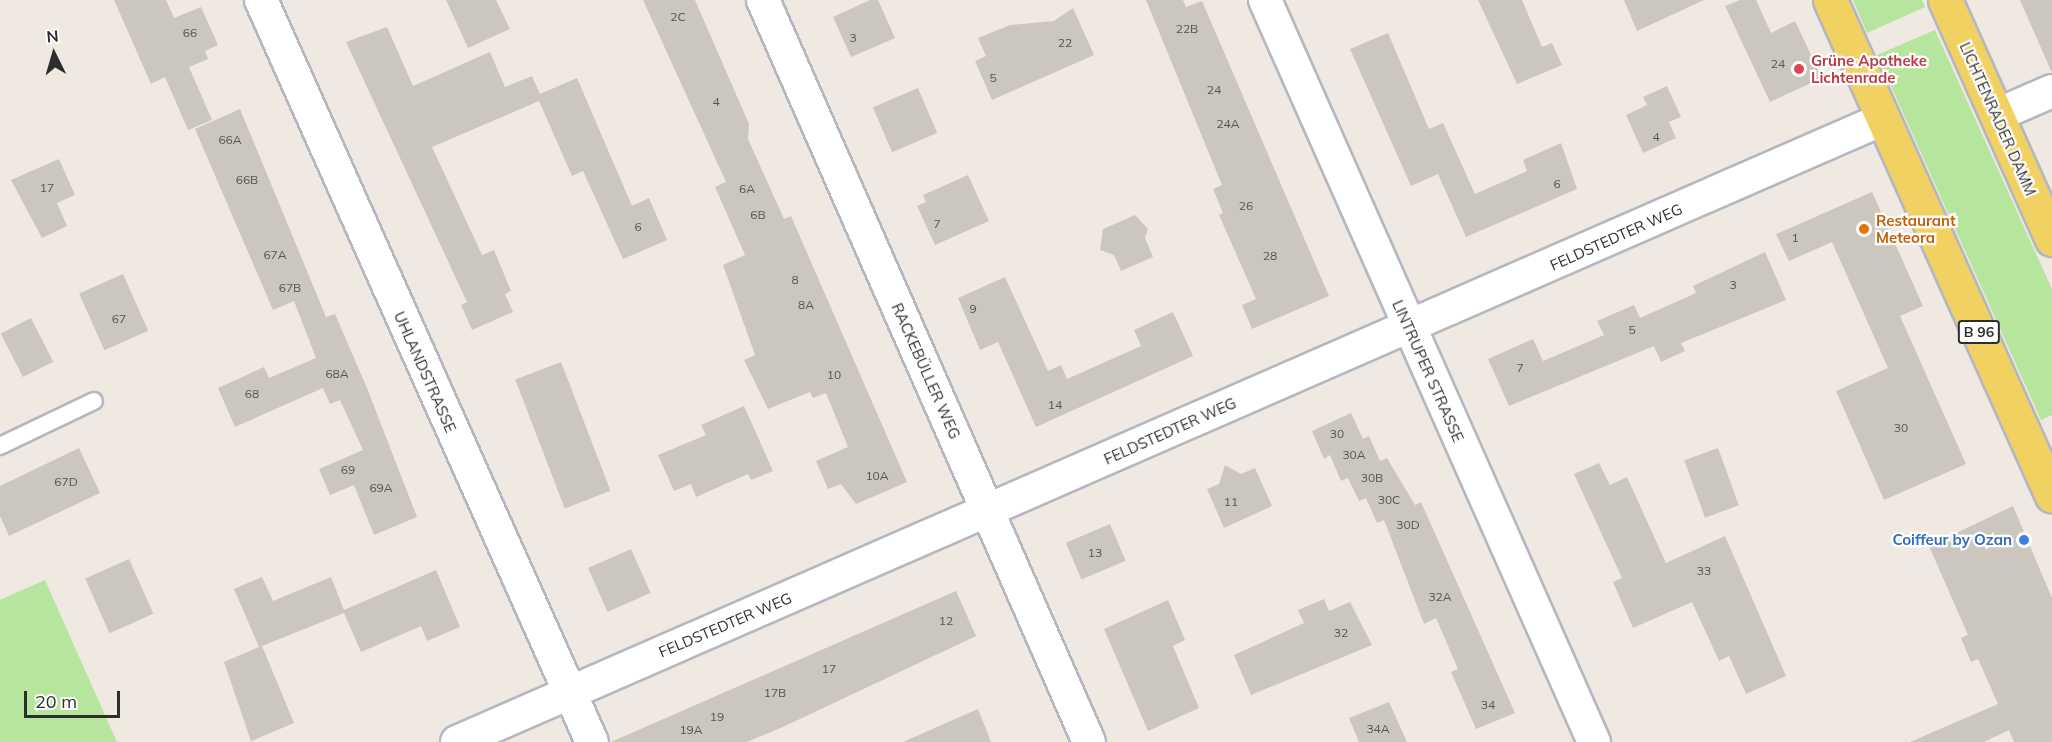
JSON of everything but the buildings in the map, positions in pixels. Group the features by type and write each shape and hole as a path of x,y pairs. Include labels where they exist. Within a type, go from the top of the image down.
{"main road":[{"name":"B 96","path":"1830,0 2052,496"},
{"name":"LICHTENRADER DAMM","path":"1945,0 2052,239"}],"street":[{"name":"UHLANDSTRASSE","path":"261,0 568,693 592,742"},
{"name":"RACKEBÜLLER WEG","path":"763,0 1089,742"},
{"name":"LINTRUPER STRASSE","path":"1264,0 1594,742"},
{"path":"1996,115 2052,91"},
{"name":"FELDSTEDTER WEG","path":"457,742 988,512 1883,119"}],"lane":[{"path":"0,446 94,401"}],"green space":[{"path":"1853,0 1922,0 1925,7 1867,33"},
{"path":"1935,30 2052,289 2052,415 2041,420 1877,55"},
{"path":"45,580 117,742 0,742 0,600"}],"place":[{"name":"Grüne Apotheke Lichtenrade","path":"1799,69"},
{"name":"Restaurant Meteora","path":"1864,229"},
{"name":"Coiffeur by Ozan","path":"2024,540"}]}
